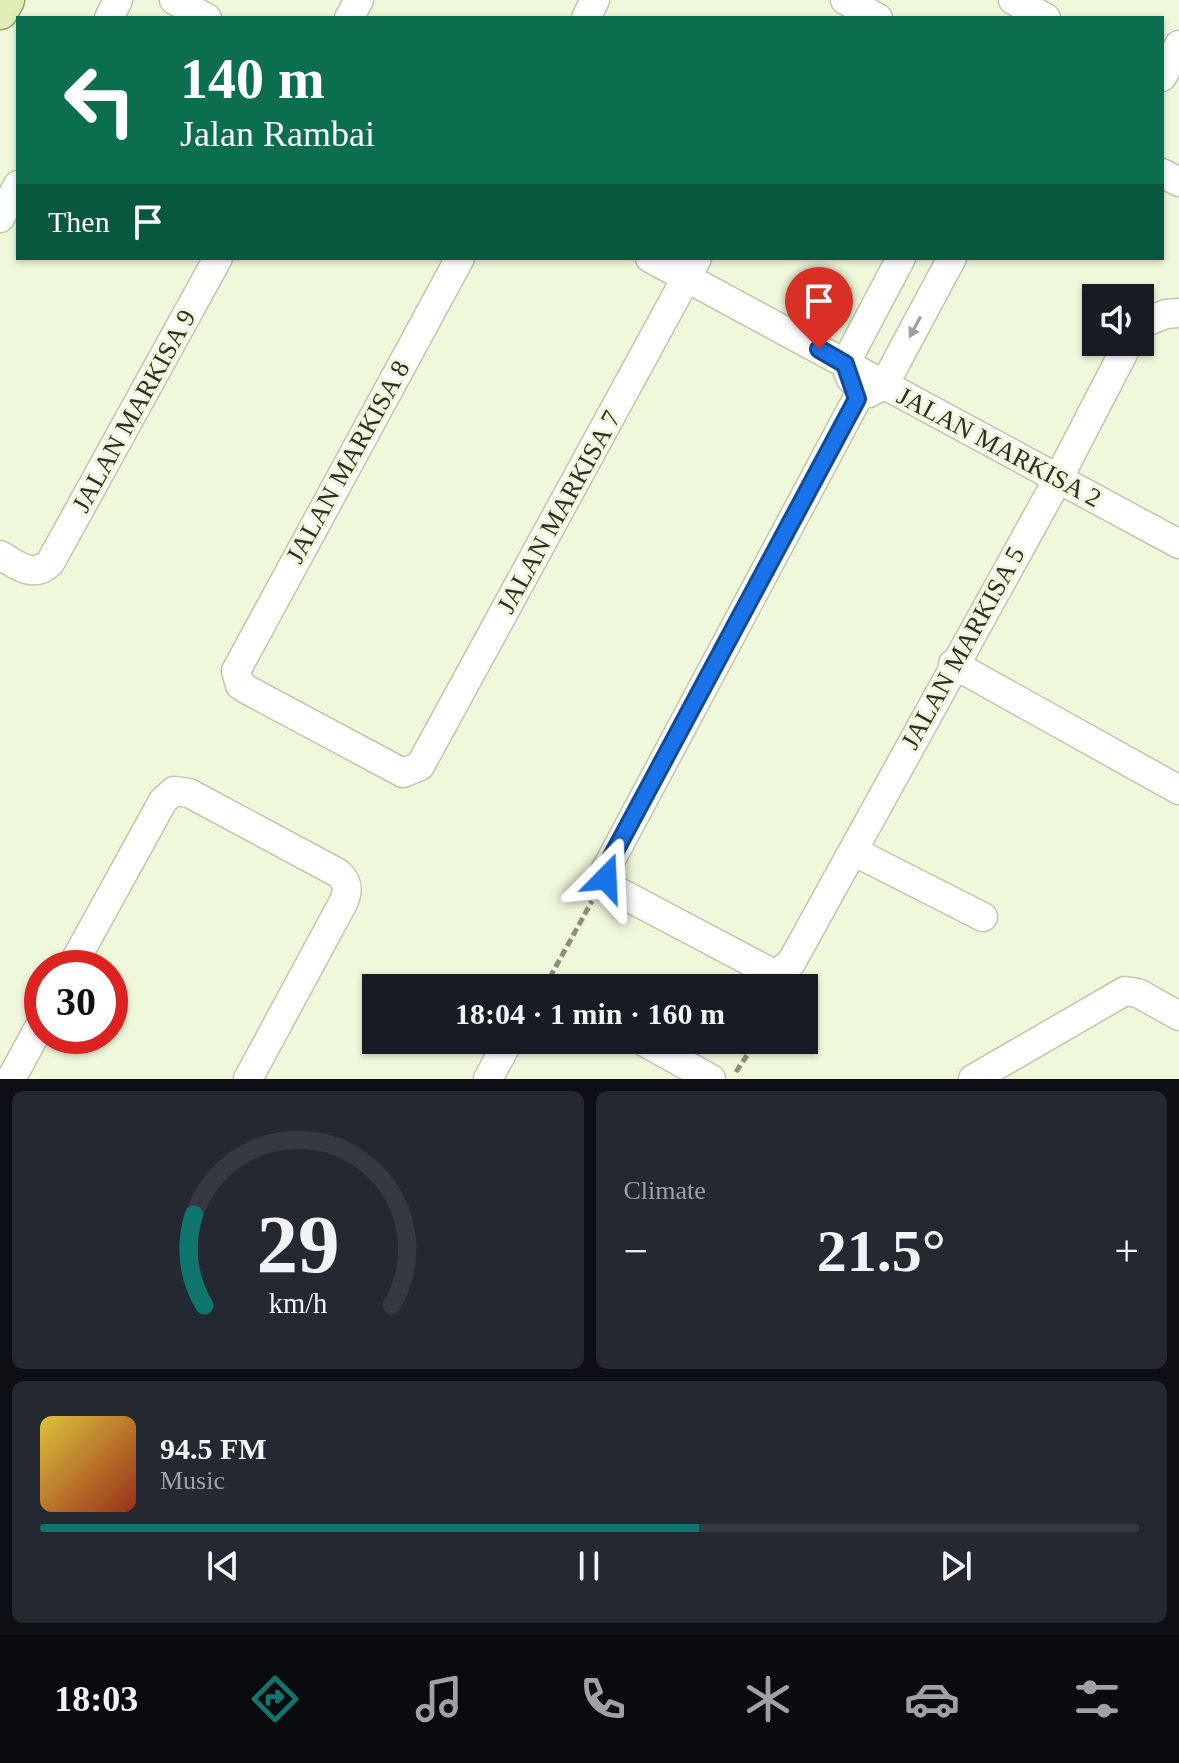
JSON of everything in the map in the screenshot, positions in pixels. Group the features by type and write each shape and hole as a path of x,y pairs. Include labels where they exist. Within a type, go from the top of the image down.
{"main road":[{"path":"0,11 6,0"}],"street":[{"path":"174,0 203,16"},
{"path":"845,0 874,16"},
{"path":"1013,0 1043,16"},
{"path":"1164,75 1179,45"},
{"path":"0,218 16,189"},
{"name":"JALAN MARKISA 9","path":"0,555 33,572 50,563 217,260"},
{"name":"JALAN MARKISA 8","path":"420,766 411,772 396,771 240,685 237,667 459,260"},
{"name":"JALAN MARKISA 2","path":"658,260 692,268 845,364 1179,544"},
{"path":"900,260 845,364 857,399 884,385 951,260"},
{"name":"JALAN MARKISA 7","path":"420,766 692,268"},
{"name":"JALAN MARKISA 5","path":"857,399 605,871 615,890 765,971 786,969 796,954 953,664 1058,479 1122,356"},
{"path":"953,664 1179,790"},
{"path":"81,950 161,804 174,791 189,793 338,873 347,884 343,903 248,1079"},
{"path":"853,851 983,917"},
{"path":"973,1079 1125,991 1138,993 1179,1016"},
{"path":"11,1079 25,1054"},
{"path":"488,1079 501,1054"},
{"path":"666,1054 711,1079"}],"path":[{"path":"552,974 596,893"},
{"path":"746,1060 749,1054"}],"route":[{"path":"606,878 608,864 857,399 845,364 819,349"}]}
